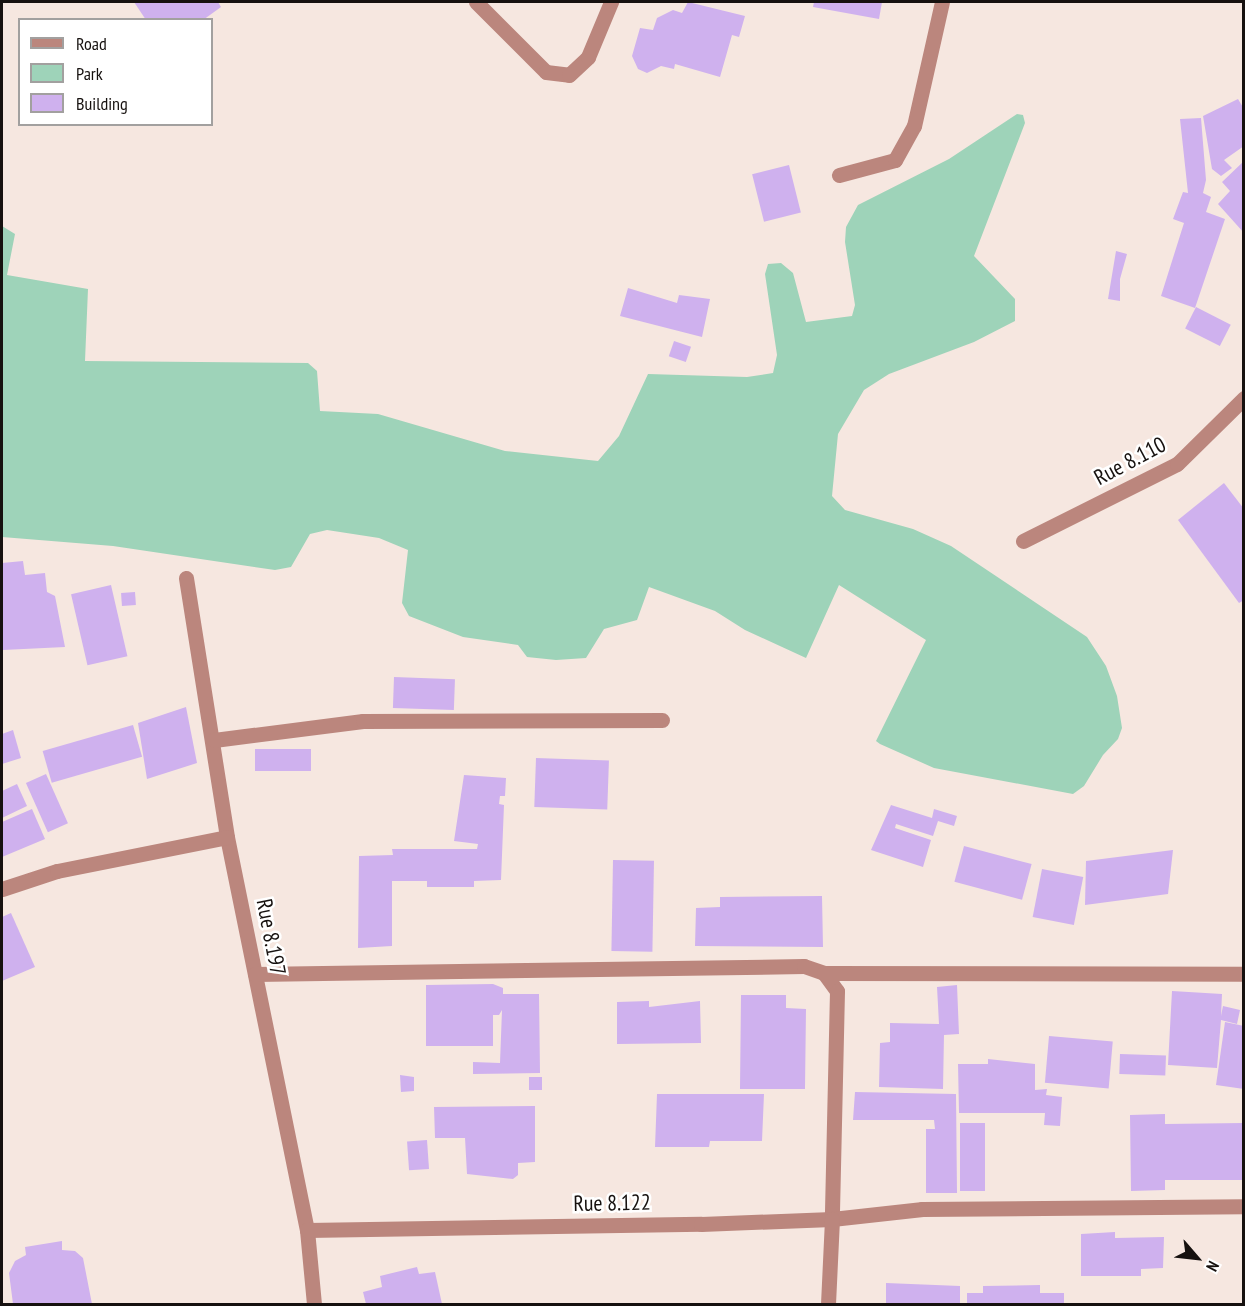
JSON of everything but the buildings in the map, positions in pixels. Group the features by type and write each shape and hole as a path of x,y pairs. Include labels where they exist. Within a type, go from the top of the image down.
{"street":[{"path":"476,2 546,72 569,75 588,57 611,2"},
{"path":"839,175 895,160 914,126 942,2"},
{"name":"Rue 8.110","path":"1023,541 1177,464 1244,398"},
{"name":"Rue 8.197","path":"186,578 214,740 227,837 307,1230 314,1305"},
{"path":"214,740 363,721 662,720"},
{"path":"2,890 57,871 227,837"},
{"path":"255,974 804,966 824,973 1244,974"},
{"path":"824,973 837,991 828,1305"},
{"name":"Rue 8.122","path":"307,1230 701,1224 832,1218 922,1209 1244,1206"}],"green space":[{"path":"1017,114 1023,115 1025,123 974,256 1015,299 1015,321 974,342 889,374 864,390 838,434 832,496 845,510 913,529 951,546 1087,637 1106,666 1117,696 1122,728 1118,739 1103,755 1084,786 1073,794 934,768 876,741 926,640 839,585 806,658 745,630 715,611 649,587 637,620 604,629 586,658 556,660 527,657 518,645 463,637 409,616 402,603 408,550 379,538 327,530 310,534 291,567 275,570 113,546 2,537 2,226 15,234 7,275 88,289 85,361 308,363 317,371 320,411 378,414 505,451 598,461 619,436 648,374 747,377 773,373 777,355 765,274 768,264 781,263 793,273 806,322 852,316 855,305 845,242 846,227 858,205 949,159"}]}
